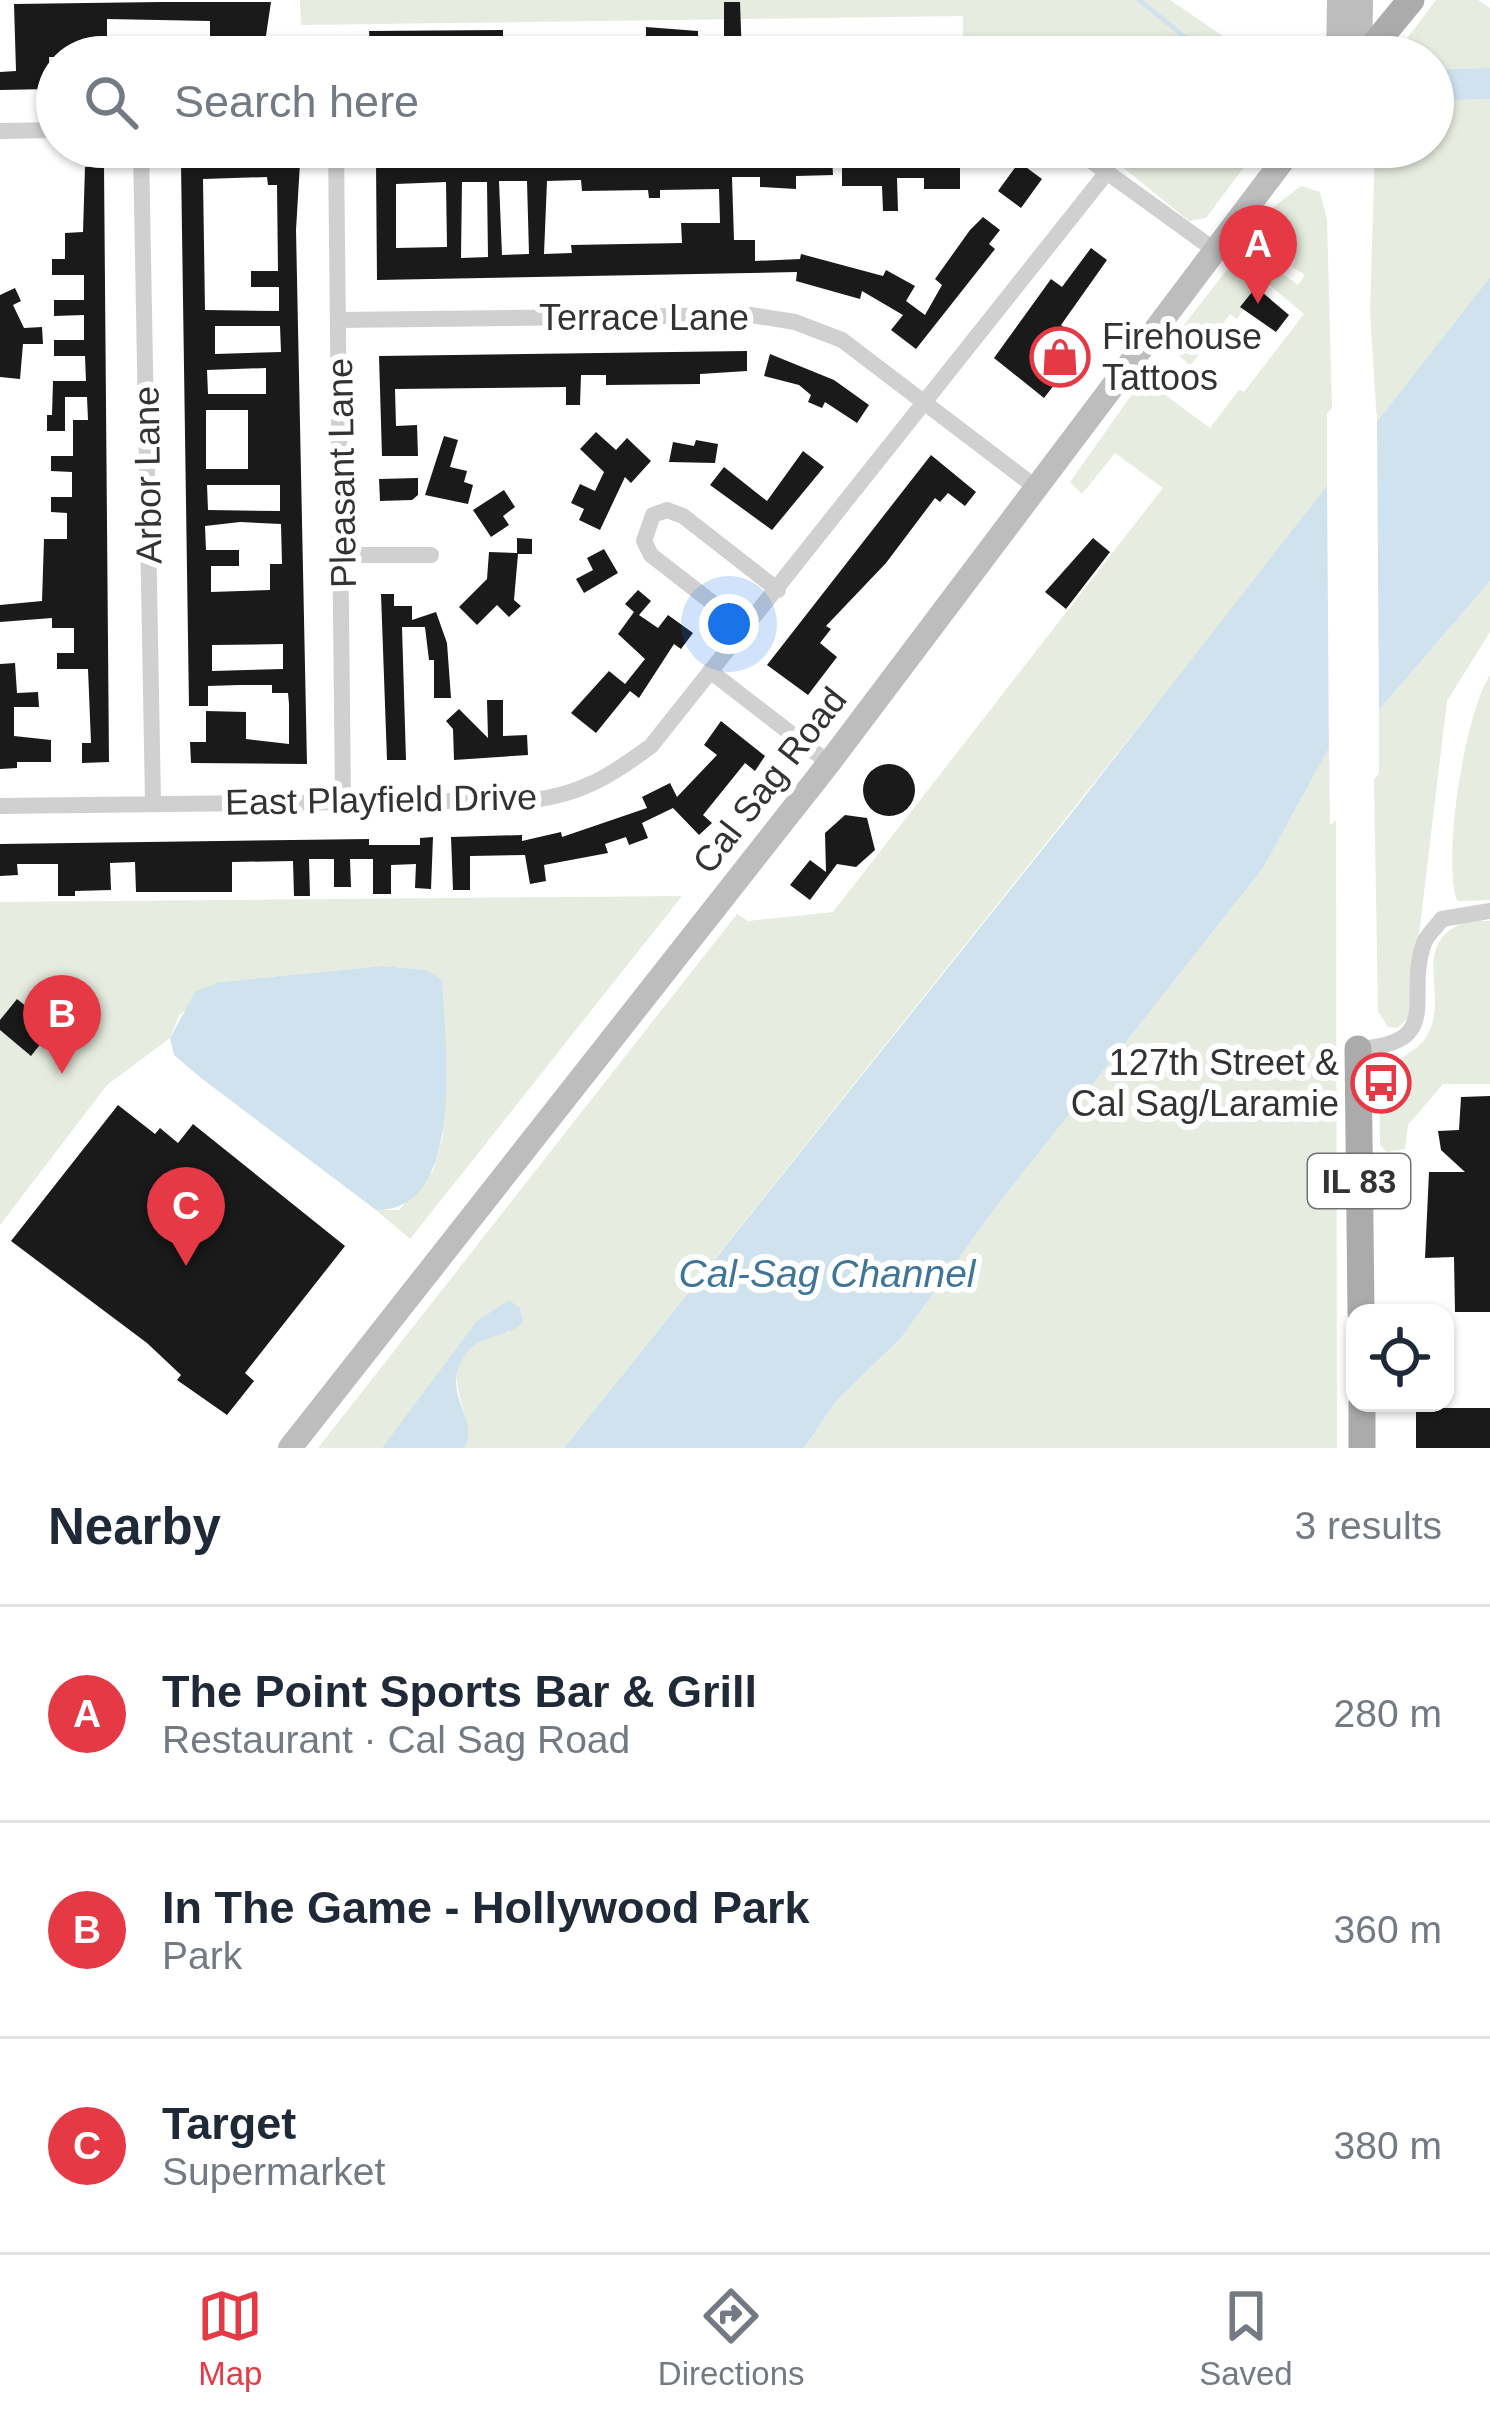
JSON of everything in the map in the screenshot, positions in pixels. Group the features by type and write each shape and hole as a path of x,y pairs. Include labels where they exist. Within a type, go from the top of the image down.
{"main road":[{"path":"1338,36 1339,0"},
{"path":"1361,0 1362,36"},
{"path":"1380,36 1411,0"},
{"name":"Cal Sag Road","path":"290,1448 829,763 1277,168"},
{"name":"IL 83","path":"1358,1049 1360,1304"},
{"path":"1362,1412 1362,1448"}],"street":[{"path":"0,130 36,130"},
{"name":"Arbor Lane","path":"141,168 153,802"},
{"name":"Pleasant Lane","path":"336,168 343,799"},
{"path":"1104,168 1216,251"},
{"name":"East Playfield Drive","path":"0,806 570,795 605,780 651,746 1108,171"},
{"name":"Terrace Lane","path":"339,320 751,315 795,322 842,340 1038,489"},
{"path":"746,629 651,556 644,541 653,515 667,510 683,515 778,590"},
{"path":"343,555 431,555"},
{"path":"710,671 829,763"},
{"path":"1358,1049 1392,1047 1411,1031 1420,1010 1424,941 1442,919 1490,911"}],"shaded area":[{"path":"300,0 1170,0 1223,36 963,36 963,16 301,25"},
{"path":"1436,0 1478,0 1490,8 1490,68 1454,69 1454,36 1409,36"},
{"path":"1490,99 1490,277 1377,422 1370,312 1374,168 1454,168 1454,100"},
{"path":"1124,168 1243,168 1206,218 1189,221"},
{"path":"1301,186 1320,192 1327,219 1332,408 1327,414 1327,487 564,1448 464,1448 467,1434 457,1383 463,1354 382,1448 318,1448 737,914 748,921 833,912 1163,488 1115,453 1082,494 1070,482 1147,373 1160,370 1177,383 1168,397 1210,428 1304,314 1236,257 1249,249 1298,285 1305,275 1292,267 1295,260 1261,238 1271,209","holes":["509,1300 510,1332 480,1340 466,1350"]},
{"path":"1229,267 1256,287 1237,319 1230,314 1190,366 1172,348 1174,338"},
{"path":"1490,581 1490,632 1447,701 1409,1017 1397,1028 1388,1027 1378,1011 1374,779 1379,773 1379,710"},
{"path":"1490,675 1490,900 1457,901 1452,852 1458,786 1472,720"},
{"path":"1329,748 1330,825 1336,820 1337,1448 804,1448 836,1401 901,1338 996,1207 1263,868"},
{"path":"682,896 410,1239 376,1210 399,1210 433,1171 443,1136 442,981 427,970 383,966 219,982 179,1015 170,1038 107,1085 0,1225 0,902"},
{"path":"1469,921 1490,921 1490,1084 1443,1084 1408,1125 1405,1149 1387,1152 1380,1145 1379,1076 1428,1034 1434,1018 1435,955 1440,941"}],"water":[{"path":"1490,68 1490,99 1454,100 1454,69"},
{"name":"Cal-Sag Channel","path":"1490,277 1490,581 1379,710 1329,748 1263,868 996,1207 901,1338 836,1401 804,1448 564,1448 1074,810"},
{"path":"383,966 427,970 442,980 446,1081 438,1154 425,1184 405,1203 376,1210 201,1078 174,1055 170,1038 195,992 219,982"},
{"path":"509,1300 520,1308 523,1322 471,1348 458,1369 458,1394 468,1427 464,1448 382,1448 477,1321"}],"pier":[{"path":"1377,413 1379,718 1329,760 1327,477"}],"building":[{"path":"271,2 266,36 210,36 210,21 107,19 107,36 36,36 36,89 0,90 0,72 16,71 14,4"},
{"path":"724,2 740,2 741,36 724,36"},
{"path":"646,27 698,31 698,36 646,36"},
{"path":"503,30 503,36 369,36 369,31"},
{"path":"85,168 104,168 109,762 82,763 82,743 91,743 88,669 57,669 57,653 74,653 74,628 52,628 52,618 0,622 0,605 42,601 44,539 67,539 67,513 51,512 51,497 72,497 72,472 51,471 51,456 73,456 73,420 88,420 87,397 65,397 65,431 47,431 47,415 52,415 53,381 86,381 85,356 54,356 54,340 84,340 84,315 54,316 54,300 84,300 84,275 52,275 52,259 65,259 65,233 83,232"},
{"path":"181,168 300,168 296,230 307,764 191,763 190,742 206,742 206,711 246,712 246,739 289,744 288,693 272,693 272,685 208,686 208,706 189,706","holes":["267,177 268,185 277,185 278,271 251,271 251,287 279,287 279,311 205,310 203,179","215,326 280,326 281,352 215,354","266,368 266,394 208,394 207,370","206,410 248,410 248,469 206,469","207,485 280,485 280,511 208,510","281,524 282,564 270,564 270,590 211,592 211,566 239,566 239,550 206,550 205,526","283,644 283,669 212,671 212,645"]},
{"path":"376,168 833,168 833,175 796,176 796,189 760,187 760,177 732,177 734,240 755,240 755,261 800,259 801,254 883,276 886,270 915,286 906,301 925,315 942,285 935,279 970,230 983,217 1000,230 989,244 995,249 916,349 891,330 903,315 862,291 860,299 796,281 797,272 377,280","holes":["581,180 582,191 648,190 649,198 660,198 660,190 719,189 720,223 681,223 682,243 571,245 572,253 544,254 547,181","499,181 527,181 529,254 502,255","446,182 447,247 396,248 396,184","462,182 487,182 488,257 461,258"]},
{"path":"842,168 960,168 960,189 924,189 924,178 897,178 898,211 883,211 882,186 842,186"},
{"path":"1015,168 1027,168 1042,179 1021,208 998,191"},
{"path":"1091,248 1107,260 1061,325 1086,344 1044,398 994,358 1051,279 1062,287"},
{"path":"1256,287 1289,315 1276,332 1240,307"},
{"path":"15,288 21,301 13,305 24,328 42,327 43,344 23,344 20,379 0,377 0,295"},
{"path":"747,351 747,371 700,374 700,384 606,385 606,375 581,375 580,405 566,405 566,387 395,389 396,426 417,425 418,456 382,456 379,356"},
{"path":"770,354 834,380 869,405 857,423 825,402 822,408 808,402 811,395 799,385 764,376"},
{"path":"596,432 616,450 627,438 651,461 631,483 625,477 600,530 579,520 584,509 571,503 580,484 595,491 604,472 580,449"},
{"path":"444,436 458,440 450,467 467,471 464,482 473,485 468,504 425,495"},
{"path":"696,440 718,444 715,463 669,462 673,442 694,446"},
{"path":"803,451 824,467 772,530 710,485 724,467 767,501"},
{"path":"931,455 976,492 965,506 948,493 940,502 935,498 886,563 826,626 831,629 820,643 837,657 808,695 767,665"},
{"path":"418,478 418,495 412,500 380,501 379,479"},
{"path":"504,490 515,507 503,516 509,525 491,537 473,510"},
{"path":"517,538 532,539 532,554 518,554 514,600 521,606 509,617 497,605 477,625 459,607 487,579 489,552 517,553"},
{"path":"1093,538 1110,552 1066,609 1045,592"},
{"path":"604,549 618,573 584,593 576,579 593,570 587,558"},
{"path":"638,590 651,601 639,615 658,628 668,615 693,633 681,649 674,644 639,698 630,691 596,733 571,713 609,671 625,684 645,659 618,634 634,612 625,604"},
{"path":"381,594 394,594 394,606 412,606 412,620 436,612 447,643 451,698 434,698 434,660 429,660 425,627 402,627 406,760 387,760"},
{"path":"15,663 17,693 38,692 39,707 14,707 14,736 51,740 51,762 17,762 17,768 0,769 0,664"},
{"path":"487,700 503,700 503,736 527,735 528,755 454,760 453,729 446,721 459,709 488,738"},
{"path":"721,721 765,756 755,771 745,763 703,815 712,823 699,835 673,808 642,823 648,838 629,845 626,837 605,844 608,853 544,865 546,881 530,884 525,855 470,856 470,890 453,890 451,837 522,835 522,841 561,832 562,837 647,808 642,797 670,783 677,797 717,755 704,745"},
{"path":"889,764 907,772 915,790 907,808 889,816 871,808 863,790 871,772"},
{"path":"845,815 867,818 875,850 856,867 837,864 810,900 790,885 810,860 826,872 825,833"},
{"path":"433,837 431,889 415,888 416,864 391,865 391,894 373,894 373,859 350,859 351,887 334,887 334,859 309,859 310,896 294,896 293,861 232,862 232,892 136,892 135,862 110,863 111,890 75,891 75,896 58,896 58,864 17,864 18,875 0,876 0,844 369,839 369,845 420,845 420,838"},
{"path":"17,999 53,1028 31,1056 0,1030 0,1020"},
{"path":"1490,1096 1490,1312 1455,1312 1454,1257 1425,1258 1429,1172 1465,1172 1441,1150 1438,1131 1459,1130 1461,1097"},
{"path":"118,1105 155,1134 160,1128 178,1143 193,1124 345,1246 245,1373 254,1381 227,1415 177,1380 181,1375 147,1343 11,1241"},
{"path":"1490,1408 1490,1448 1416,1448 1416,1412"}],"waterway":[{"path":"1139,0 1184,36"}],"place":[{"name":"The Point Sports Bar & Grill","path":"1258,304"},
{"name":"Firehouse Tattoos","path":"1060,357"},
{"name":"In The Game - Hollywood Park","path":"62,1074"},
{"name":"127th Street & Cal Sag/Laramie","path":"1381,1083"},
{"name":"Target","path":"186,1266"}]}
